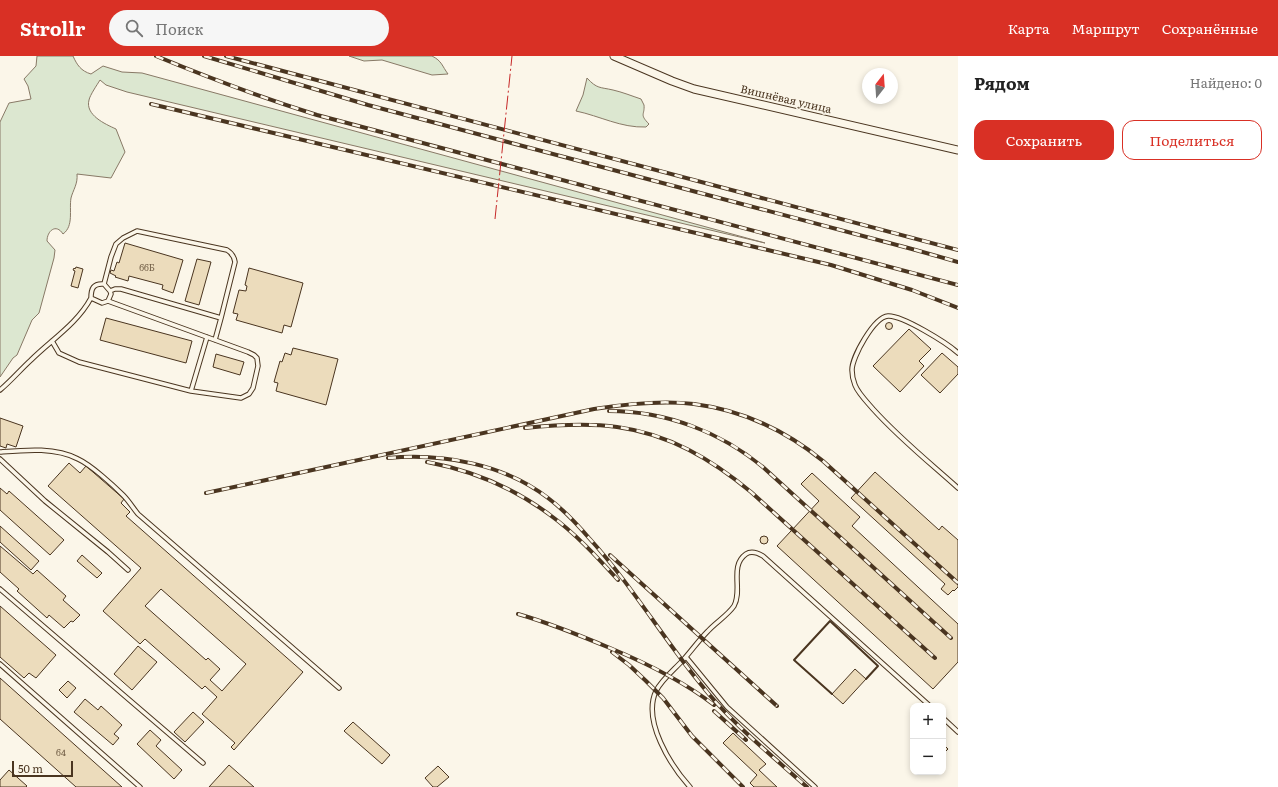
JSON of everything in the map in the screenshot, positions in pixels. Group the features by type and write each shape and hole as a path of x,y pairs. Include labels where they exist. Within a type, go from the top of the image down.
{"street":[{"name":"Вишнёвая улица","path":"614,56 694,89 958,150"}],"lane":[{"path":"104,284 116,244 123,238 137,231 226,250 234,257 234,262 215,340"},
{"path":"0,390 78,316 91,298 92,290 96,284 104,284 110,290 111,294 108,301"},
{"path":"110,290 121,289 221,318"},
{"path":"52,341 59,352 79,362 191,391 241,398 249,394 253,388 258,366 257,358 248,352 108,301 102,303 91,298"},
{"path":"958,353 922,330 895,317 887,316 879,321 863,342 853,362 852,370 856,388 881,418 897,435 958,488"},
{"path":"191,391 207,337"},
{"path":"0,452 26,450 49,452 74,456 86,463 123,495 138,514 339,688"},
{"path":"0,459 45,501 128,570"},
{"path":"690,787 672,761 655,729 652,711 656,691 668,675 686,657 702,637 734,606 737,593 737,572 740,562 746,554 754,552 763,556 927,703"},
{"path":"0,589 203,763"},
{"path":"686,657 726,708 815,787"},
{"path":"0,664 140,787"},
{"path":"946,721 958,732"}],"green space":[{"path":"37,56 73,56 80,67 91,74 103,66 122,72 142,73 765,243 127,92 106,85 100,80 89,100 90,110 97,118 116,129 125,152 111,178 77,174 76,184 71,198 69,227 63,234 58,229 52,230 47,237 47,241 55,250 39,313 32,320 17,355 13,358 0,377 0,122 9,103 31,99 28,86 24,79 36,66"},
{"path":"349,56 432,56 440,62 448,74 432,75 382,60 364,61"},
{"path":"587,78 599,87 641,99 644,105 643,116 649,124 646,127 628,126 576,111 583,95"}],"building":[{"path":"125,243 183,260 173,293 162,289 163,285 129,276 128,281 115,277 116,276 110,273 111,270 114,271 117,262 119,263"},
{"path":"197,259 211,262 199,305 185,301"},
{"path":"76,267 83,269 78,288 71,286 75,271 73,270"},
{"path":"249,268 303,283 291,327 284,325 282,333 236,320 238,314 233,313 239,290 246,291 247,286 245,285"},
{"path":"106,318 192,341 186,363 100,340"},
{"path":"889,322 892,323 892,329 889,330 886,329 885,326 886,323"},
{"path":"909,329 931,349 919,361 924,366 900,392 873,366"},
{"path":"293,348 338,359 326,405 276,391 278,383 274,382 280,361 282,362 285,353 291,355"},
{"path":"942,353 958,367 958,374 940,393 921,375"},
{"path":"216,354 244,362 240,375 213,367"},
{"path":"0,418 23,426 16,447 7,444 6,448 0,446"},
{"path":"69,463 80,473 86,466 124,499 121,503 130,512 126,516 303,672 234,750 231,747 235,743 202,714 217,697 205,686 202,689 145,639 140,644 103,611 141,568 48,486","holes":["161,589 246,664 222,691 210,680 220,669 208,658 206,660 145,606"]},
{"path":"875,472 939,530 942,526 958,540 958,587 948,595 941,589 945,584 851,498"},
{"path":"812,473 860,517 852,526 958,624 958,662 933,689 777,546 819,501 801,484"},
{"path":"0,488 7,494 9,491 64,540 50,555 0,510"},
{"path":"0,526 39,561 31,570 0,542"},
{"path":"764,536 767,537 767,543 764,544 761,543 760,540 761,537"},
{"path":"0,546 33,574 37,570 66,596 63,600 80,615 64,628 49,615 47,618 17,591 19,589 0,572"},
{"path":"82,555 102,573 97,578 77,561"},
{"path":"0,606 56,655 36,678 29,673 24,678 0,657"},
{"path":"138,646 157,662 132,690 114,674"},
{"path":"855,669 866,679 843,704 832,694"},
{"path":"0,678 122,787 76,787 0,719"},
{"path":"68,681 76,688 67,698 59,690"},
{"path":"85,699 98,710 101,706 122,725 114,734 119,738 113,745 74,712"},
{"path":"193,712 204,722 185,742 174,732"},
{"path":"353,722 390,755 382,764 344,731"},
{"path":"150,730 161,740 156,746 182,770 174,779 137,744"},
{"path":"733,733 766,764 759,770 777,787 754,787 750,783 757,775 723,743"},
{"path":"229,765 254,787 209,787"},
{"path":"438,766 449,777 437,787 433,787 425,778"},
{"path":"9,770 27,786 0,787 0,780"}],"railway":[{"path":"156,56 236,87 317,115 958,285"},
{"path":"204,56 368,105 958,262"},
{"path":"226,56 958,250"},
{"path":"151,104 831,265 912,290 958,308"},
{"path":"206,493 594,409 644,403 669,402 694,404 729,411 746,417 779,431 809,450 958,583"},
{"path":"609,411 651,415 692,426 730,444 747,455 764,468 951,638"},
{"path":"525,428 595,425 636,430 672,442 705,459 751,492 935,658"},
{"path":"388,458 430,457 472,463 493,469 512,477 531,486 548,498 575,522 604,555 711,697 737,724 807,787"},
{"path":"427,462 443,465 475,475 522,496 559,522 577,537 618,580"},
{"path":"610,555 777,706"},
{"path":"518,614 575,634 637,660 677,680 714,705"},
{"path":"612,652 629,665 663,698 692,736 743,787"},
{"path":"714,711 746,740"}],"wall":[{"path":"832,694 794,660 830,621 878,666 866,679"}],"power":[{"path":"495,219 512,56"}]}
